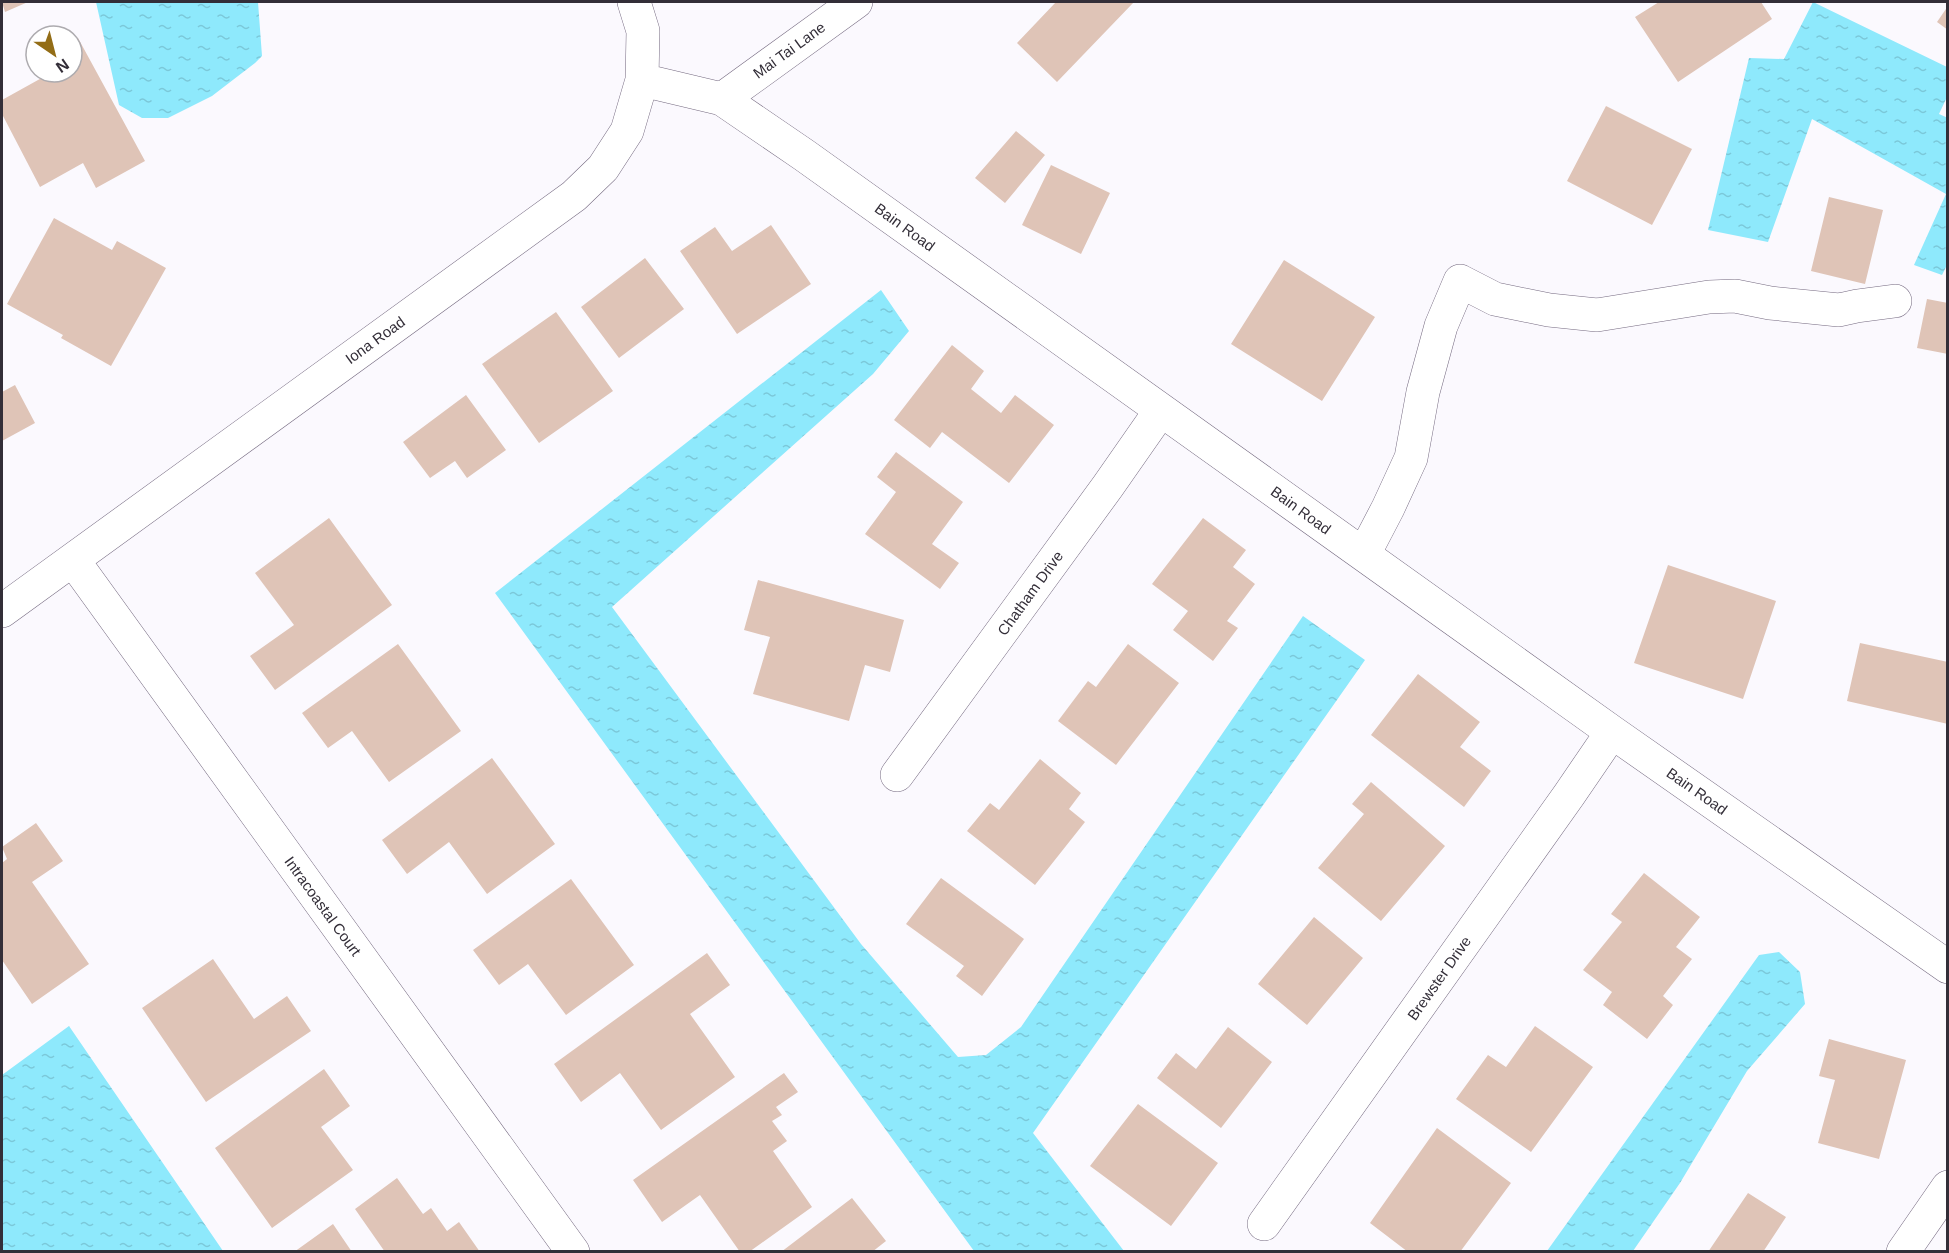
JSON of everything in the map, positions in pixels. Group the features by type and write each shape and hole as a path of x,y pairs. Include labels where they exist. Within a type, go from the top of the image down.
{"street":[{"name":"Iona Road","path":"2,611 574,195 603,168 627,131 642,80 643,32 634,2"},
{"name":"Mai Tai Lane","path":"722,99 856,2"},
{"name":"Bain Road","path":"642,80 722,99 804,155 1612,732 1947,967"},
{"path":"1364,554 1411,458 1423,392 1441,326 1460,281 1495,299 1550,310 1597,315 1735,296 1770,303 1839,310 1895,302"},
{"name":"Chatham Drive","path":"897,775 1161,410"},
{"name":"Intracoastal Court","path":"73,560 573,1251"},
{"name":"Brewster Drive","path":"1264,1224 1612,732"},
{"path":"1903,1251 1947,1187"}],"water":[{"path":"96,2 258,2 262,56 212,96 168,118 142,118 119,105"},
{"path":"1813,2 1947,67 1947,97 1939,114 1948,118 1948,263 1942,275 1914,265 1946,194 1812,119 1768,242 1708,230 1749,58 1784,59"},
{"path":"881,290 909,331 873,374 612,607 861,944 958,1057 986,1055 1021,1027 1303,616 1365,660 1033,1133 1124,1251 974,1251 495,593"},
{"path":"1779,952 1800,972 1805,1004 1747,1071 1680,1183 1633,1251 1547,1251 1759,955"},
{"path":"69,1026 223,1251 2,1251 2,1075"}],"building":[{"path":"2,2 28,2 5,12"},
{"path":"1056,2 1134,2 1057,82 1017,43"},
{"path":"1659,2 1761,2 1772,19 1678,82 1635,17"},
{"path":"1948,6 1948,30 1937,22"},
{"path":"84,49 145,161 96,188 83,163 40,187 2,114 2,100 31,84 84,84"},
{"path":"1606,106 1692,149 1652,225 1567,181"},
{"path":"1016,131 1045,155 1005,203 975,178"},
{"path":"1051,165 1110,193 1081,254 1022,225"},
{"path":"1829,197 1883,210 1865,284 1811,271"},
{"path":"54,218 112,250 117,241 166,268 111,366 61,338 63,335 7,304"},
{"path":"771,225 811,284 737,334 680,251 715,227 732,251"},
{"path":"645,258 684,309 619,358 581,307"},
{"path":"1284,260 1375,317 1322,401 1231,344"},
{"path":"1927,299 1948,303 1948,354 1917,348"},
{"path":"556,312 613,391 539,443 482,364"},
{"path":"952,345 984,371 971,389 1001,413 1015,395 1054,425 1009,483 942,432 930,448 894,420"},
{"path":"15,385 35,423 2,441 2,392"},
{"path":"466,395 506,450 467,478 455,461 430,478 403,442"},
{"path":"896,452 963,502 932,544 959,563 940,589 865,534 896,492 877,477"},
{"path":"329,518 392,605 275,690 250,656 294,625 255,573"},
{"path":"1203,518 1246,550 1233,567 1255,584 1227,621 1238,628 1213,661 1173,630 1188,611 1152,584"},
{"path":"1668,565 1776,601 1743,699 1634,663"},
{"path":"758,580 904,620 890,672 865,665 849,721 753,694 770,637 744,630"},
{"path":"1860,643 1948,662 1948,724 1847,701"},
{"path":"398,644 461,731 389,782 352,731 328,748 302,713"},
{"path":"1128,644 1179,683 1116,765 1058,721 1088,681 1096,687"},
{"path":"1418,674 1480,722 1460,747 1491,771 1464,807 1371,735"},
{"path":"492,758 555,844 487,894 449,842 407,874 382,840"},
{"path":"1040,759 1081,793 1069,809 1085,822 1035,885 967,831 990,803 999,810"},
{"path":"1371,782 1445,846 1381,921 1318,868 1364,814 1352,804"},
{"path":"36,823 63,861 32,882 89,964 32,1004 2,960 2,863 7,859 2,847"},
{"path":"1644,873 1700,917 1676,947 1692,959 1663,996 1673,1005 1647,1039 1603,1005 1612,992 1583,970 1622,922 1611,914"},
{"path":"941,878 1024,939 982,996 956,976 964,966 906,924"},
{"path":"571,879 634,965 566,1015 528,964 499,985 473,950"},
{"path":"1314,917 1363,958 1307,1025 1258,984"},
{"path":"707,953 730,985 690,1014 735,1077 661,1130 620,1073 581,1102 554,1064"},
{"path":"213,959 254,1019 287,996 311,1031 206,1102 142,1008"},
{"path":"1535,1026 1593,1067 1531,1152 1456,1099 1488,1055 1506,1067"},
{"path":"1228,1027 1272,1062 1221,1128 1157,1078 1176,1053 1196,1069"},
{"path":"1829,1039 1906,1060 1879,1159 1818,1143 1835,1080 1819,1076"},
{"path":"324,1069 350,1106 321,1127 353,1170 272,1228 215,1148"},
{"path":"784,1073 798,1092 776,1107 782,1115 772,1121 787,1141 773,1151 812,1207 749,1252 740,1252 700,1195 662,1222 633,1180"},
{"path":"1138,1104 1218,1163 1171,1226 1090,1166"},
{"path":"1437,1128 1511,1183 1460,1252 1408,1252 1370,1223"},
{"path":"397,1178 423,1214 431,1208 447,1231 459,1222 480,1252 385,1252 355,1209"},
{"path":"1748,1193 1786,1217 1763,1252 1708,1252"},
{"path":"852,1198 886,1241 872,1252 781,1252"},
{"path":"333,1224 352,1252 294,1252"}]}
